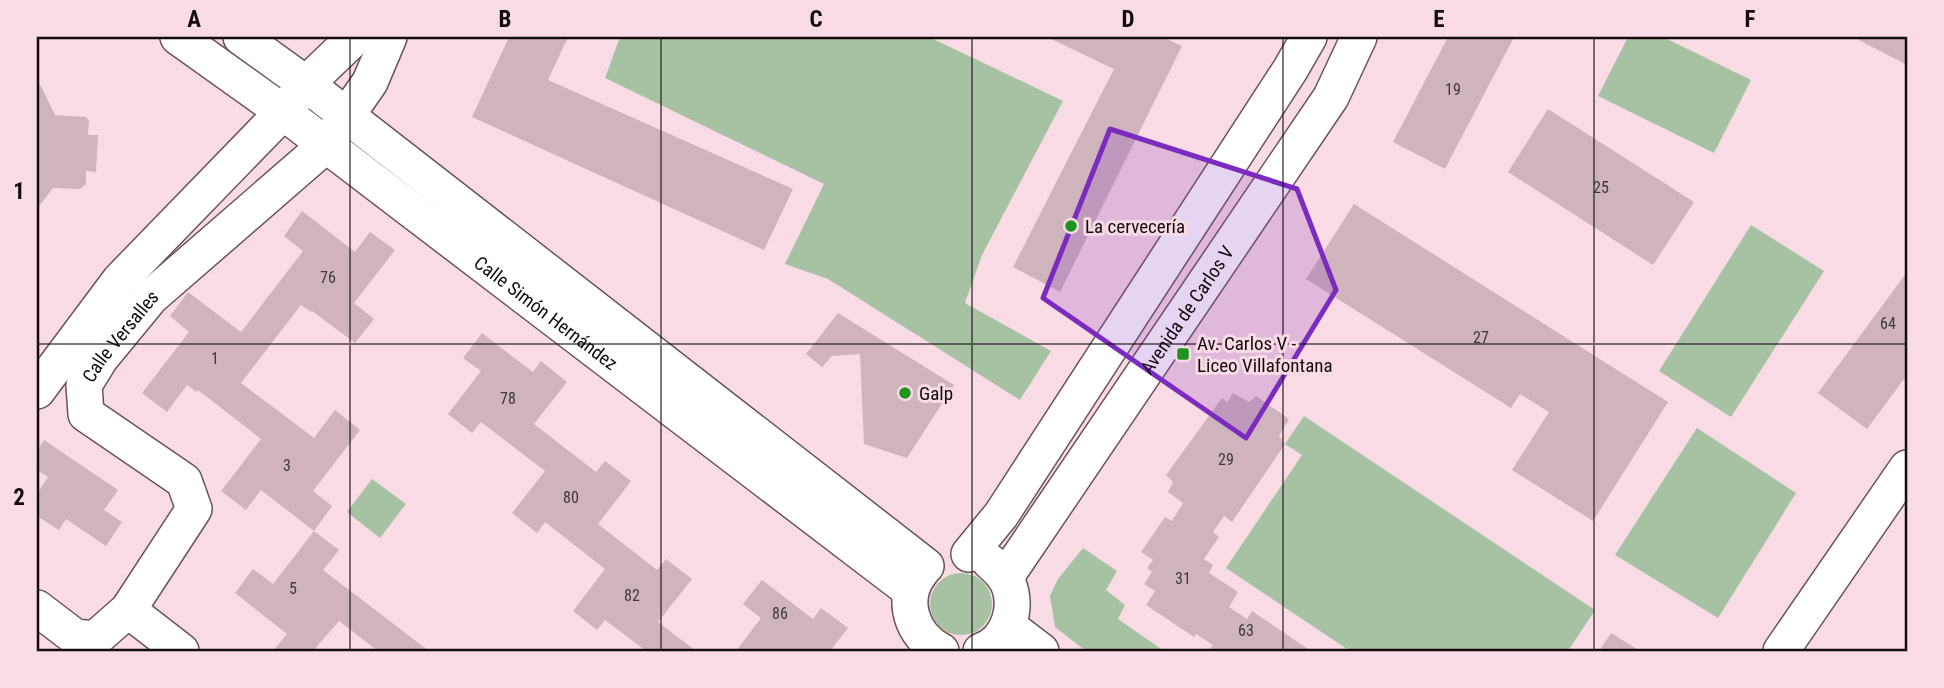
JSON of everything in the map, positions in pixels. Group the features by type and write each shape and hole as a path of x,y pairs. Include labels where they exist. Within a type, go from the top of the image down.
{"street":[{"name":"Calle Simón Hernández","path":"178,37 919,578"},
{"name":"Calle Simón Hernández","path":"241,37 306,84 919,578"},
{"name":"Calle Versalles","path":"37,391 120,280 283,112 306,84 355,37"},
{"name":"Calle Versalles","path":"37,608 75,637 95,639 128,610 194,509 184,481 86,414 84,385 100,359 151,297 326,145 370,82 389,37"},
{"name":"Avenida de Carlos V","path":"1005,578 1331,97 1359,37"},
{"path":"969,554 1001,515 1300,40"},
{"path":"1782,651 1907,468"},
{"path":"921,644 910,610 919,578 939,558 954,553 969,554 990,562 1005,578 1012,593 1012,610 991,644 1041,651"},
{"path":"128,610 181,651"}],"highlighted area":[{"path":"1110,129 1297,189 1336,290 1246,438 1043,298"}],"green space":[{"path":"620,37 929,37 1063,101 982,255 965,303 1051,351 1020,400 828,279 785,264 824,184 605,78"},
{"path":"1628,37 1663,37 1751,80 1714,153 1598,96"},
{"path":"1751,225 1824,271 1731,417 1659,371"},
{"path":"1304,416 1595,610 1568,651 1350,651 1226,568 1302,455 1285,444"},
{"path":"1697,428 1796,493 1718,618 1615,555"},
{"path":"372,479 406,504 380,538 347,512"},
{"path":"1083,548 1117,571 1106,590 1125,605 1118,619 1164,651 1086,651 1055,627 1050,596 1058,579"},
{"path":"955,573 967,573 983,582 990,592 990,616 983,626 967,635 955,635 944,630 935,621 930,610 930,598 935,587 944,578"}],"building":[{"path":"509,37 568,37 548,80 793,189 764,250 472,117"},
{"path":"1047,37 1162,37 1182,46 1060,292 1013,267 1114,69"},
{"path":"1448,37 1514,37 1445,169 1393,142"},
{"path":"1853,37 1907,37 1907,65"},
{"path":"37,85 41,86 55,115 86,117 89,121 88,135 98,135 96,172 86,171 86,184 80,189 53,188 37,209"},
{"path":"1548,109 1694,202 1653,265 1508,172"},
{"path":"1354,204 1668,402 1593,521 1512,470 1549,412 1520,394 1511,408 1306,279"},
{"path":"302,211 355,252 370,232 395,250 354,303 374,319 355,343 301,305 241,383 314,438 335,410 360,430 313,491 332,506 314,531 261,490 246,510 221,491 261,439 198,390 197,392 187,385 167,412 142,393 189,332 170,316 188,292 241,332 303,251 284,236"},
{"path":"1907,272 1907,375 1867,429 1818,393"},
{"name":"Galp","path":"838,313 954,385 907,458 864,444 860,354 832,356 822,367 806,354"},
{"path":"482,333 533,372 541,361 567,382 534,424 596,472 605,461 631,481 598,524 657,570 666,559 692,579 658,622 696,651 646,651 605,620 597,630 573,611 605,569 545,522 537,533 512,513 545,471 481,422 472,433 448,414 481,371 463,358"},
{"path":"1233,393 1249,402 1256,396 1289,419 1279,436 1285,444 1232,522 1224,516 1213,532 1219,537 1204,559 1213,565 1209,573 1238,592 1229,607 1247,619 1252,611 1311,651 1208,651 1213,645 1196,634 1194,637 1146,605 1155,591 1144,584 1152,572 1147,568 1153,560 1141,552 1165,517 1172,521 1183,503 1168,492 1173,482 1166,475 1222,398 1227,402"},
{"path":"44,440 118,490 104,510 122,522 106,546 66,519 59,530 37,516 37,494 48,477 37,470 37,451"},
{"path":"314,531 339,550 323,570 429,651 378,651 339,621 313,651 273,651 287,634 235,593 253,569 273,584"},
{"path":"762,580 813,619 821,608 848,628 830,651 736,651 761,618 743,604"},
{"path":"1611,633 1640,651 1599,651"}],"place":[{"name":"La cervecería","path":"1071,226"},
{"name":"Av. Carlos V - Liceo Villafontana","path":"1183,354"},
{"name":"Galp","path":"905,393"}]}
